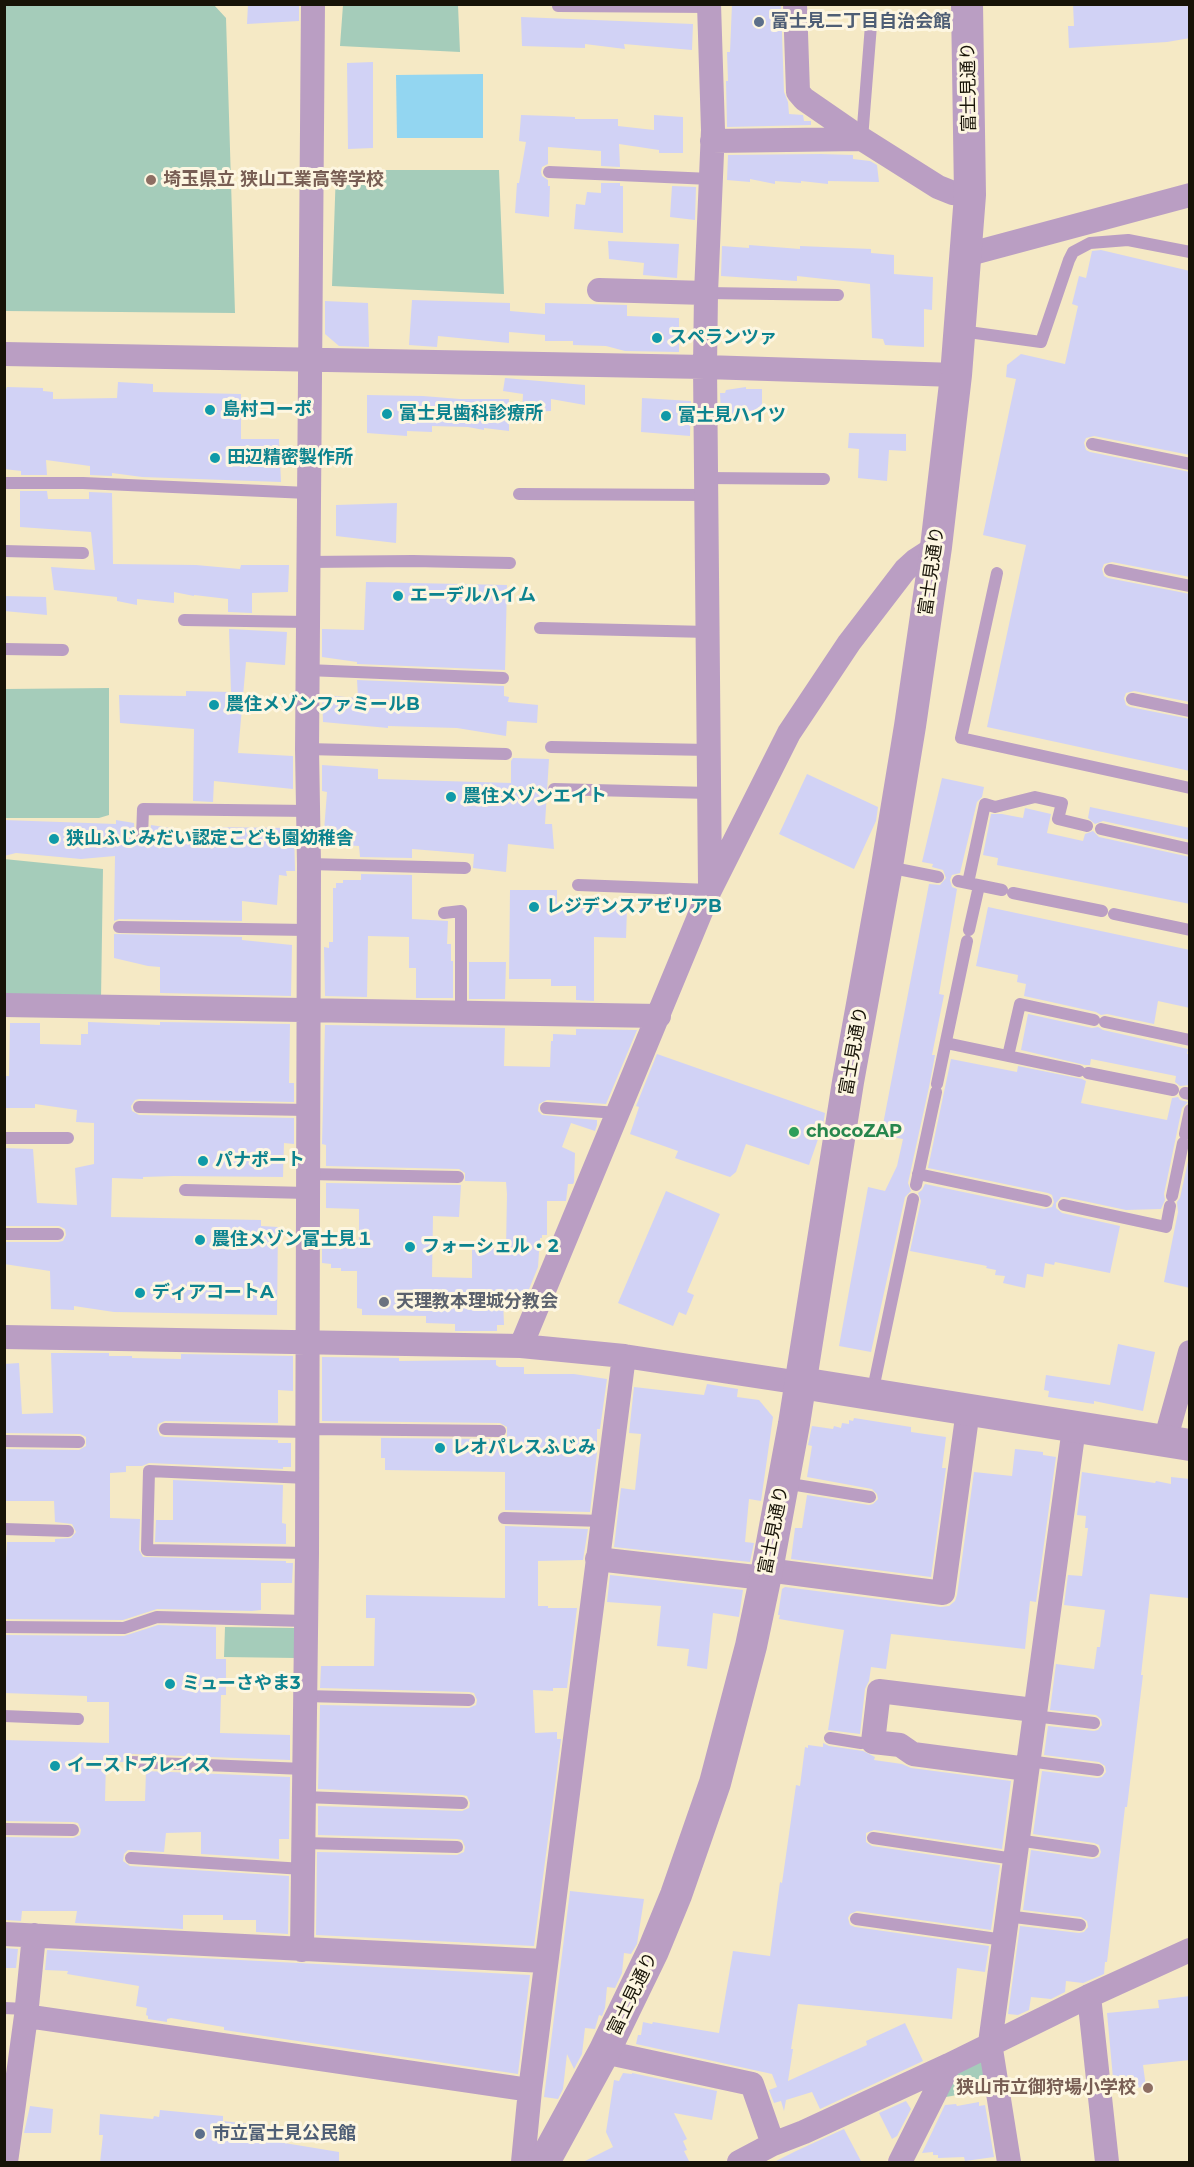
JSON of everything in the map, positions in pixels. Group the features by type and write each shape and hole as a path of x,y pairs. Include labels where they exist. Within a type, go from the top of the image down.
{"street":[{"path":"302,1950 307,1553 309,811 307,622 313,4"},
{"path":"795,4 798,93 862,139 938,187 953,193 970,195"},
{"name":"富士見通り","path":"544,2163 604,2052 653,1951 694,1847 715,1783 734,1713 766,1574 801,1383 848,1082 887,867 936,547 956,375 970,195 968,4"},
{"path":"709,6 712,141 705,368 710,890"},
{"path":"712,141 862,139"},
{"path":"966,255 1190,195"},
{"path":"599,290 706,293"},
{"path":"4,354 956,375"},
{"path":"520,1346 710,890 789,733 849,643 905,570 936,547"},
{"path":"4,1005 659,1016"},
{"path":"4,1337 520,1346 624,1356 1177,1443 1190,1352"},
{"path":"523,2163 546,1961 624,1356"},
{"path":"597,1559 943,1593 968,1410"},
{"path":"1009,2163 990,2043 1074,1428"},
{"path":"1028,1765 913,1754 900,1745 873,1742 879,1691 1034,1713"},
{"path":"4,1934 546,1961"},
{"path":"5,2158 10,2084 19,2011 34,1935"},
{"path":"740,2163 773,2144 949,2065 990,2043 1190,1950"},
{"path":"1089,1996 1107,2163"},
{"path":"19,2011 530,2090"},
{"path":"604,2052 752,2084 773,2144"},
{"path":"900,2163 949,2065"}],"lane":[{"path":"558,6 709,6"},
{"path":"862,139 870,25"},
{"path":"549,172 711,179"},
{"path":"960,331 1041,342 1069,260 1074,252 1090,243 1101,240 1128,240 1190,252"},
{"path":"706,293 838,295"},
{"path":"1092,444 1190,464"},
{"path":"519,494 824,479"},
{"path":"4,483 82,483 308,493"},
{"path":"4,551 83,553"},
{"path":"308,562 510,563"},
{"path":"1110,570 1190,586"},
{"path":"996,573 961,738 1190,788"},
{"path":"184,620 307,622"},
{"path":"540,628 708,632"},
{"path":"4,649 63,650"},
{"path":"307,670 503,678"},
{"path":"1132,699 1190,711"},
{"path":"551,747 709,750"},
{"path":"307,749 506,754"},
{"path":"554,789 709,793"},
{"path":"1046,1201 917,1179 968,936 968,883 985,804 995,807 1035,796 1062,802 1058,819 1087,826"},
{"path":"142,838 143,809 309,811"},
{"path":"1101,829 1190,849"},
{"path":"309,864 465,868"},
{"path":"887,867 938,877"},
{"path":"968,883 1190,930"},
{"path":"578,885 710,890"},
{"path":"444,913 461,911 461,1012"},
{"path":"119,927 308,930"},
{"path":"1008,1056 1020,1004 1190,1040"},
{"path":"946,1043 1183,1092"},
{"path":"139,1107 307,1110"},
{"path":"546,1108 618,1113"},
{"path":"1064,1205 1166,1227 1190,1110"},
{"path":"4,1138 68,1138"},
{"path":"185,1190 458,1177"},
{"path":"872,1394 913,1199"},
{"path":"4,1234 58,1234"},
{"path":"165,1429 500,1431"},
{"path":"4,1441 79,1442"},
{"path":"307,1478 149,1471 147,1550 307,1553"},
{"path":"783,1482 870,1497"},
{"path":"504,1518 602,1521"},
{"path":"4,1529 68,1531"},
{"path":"4,1627 124,1628 158,1617 305,1621"},
{"path":"304,1696 469,1700"},
{"path":"1034,1713 1094,1723"},
{"path":"4,1716 78,1719"},
{"path":"830,1738 861,1743 873,1742"},
{"path":"132,1762 304,1769"},
{"path":"1028,1765 1098,1770"},
{"path":"304,1797 462,1803"},
{"path":"4,1829 73,1830"},
{"path":"873,1838 1016,1850 1093,1851"},
{"path":"304,1843 457,1847"},
{"path":"131,1858 303,1869"},
{"path":"856,1919 1005,1928 1080,1924"}],"green space":[{"name":"埼玉県立 狭山工業高等学校","path":"5,4 214,5 226,18 235,313 5,311"},
{"path":"343,5 458,5 460,52 340,46"},
{"path":"336,170 499,170 504,294 332,286"},
{"path":"109,688 109,815 99,818 5,818 5,689"},
{"path":"4,859 103,869 101,999 5,994"},
{"path":"225,1627 296,1628 296,1658 224,1657"},
{"path":"988,2061 992,2089 940,2098 960,2062"}],"water":[{"path":"483,74 483,138 397,138 396,75"}],"building":[{"path":"248,4 299,4 299,21 247,24"},
{"path":"732,4 781,4 784,92 789,114 803,115 804,121 811,121 811,125 727,127 727,52 730,52"},
{"path":"1073,4 1190,4 1190,38 1167,42 1069,48 1068,26 1074,26"},
{"path":"521,17 693,24 692,50 624,44 625,49 585,44 585,48 522,46"},
{"path":"373,62 373,148 348,149 347,63"},
{"path":"521,115 618,119 618,126 654,130 654,115 683,117 683,153 659,153 659,150 619,144 620,167 601,166 601,151 548,147 548,164 542,167 541,172 550,186 549,217 515,213 517,183 519,183 526,142 519,141"},
{"path":"728,155 853,155 853,159 870,161 877,165 879,182 828,181 828,184 775,181 775,184 750,179 750,182 727,180"},
{"path":"601,183 620,183 620,186 623,186 623,233 574,229 576,204 585,205 587,192 601,193"},
{"path":"672,186 696,187 695,220 670,217"},
{"path":"608,241 679,244 677,278 643,275 644,263 609,259"},
{"path":"749,245 800,249 800,246 871,249 871,253 894,255 894,274 933,277 932,310 924,309 924,347 885,345 883,339 872,338 870,284 797,276 797,281 721,276 722,246 749,248"},
{"path":"1101,250 1190,271 1190,455 1094,436 1086,438 1084,443 1086,450 1090,452 1190,472 1190,577 1112,562 1104,564 1102,569 1104,576 1108,578 1190,594 1190,702 1134,691 1126,693 1124,698 1126,705 1130,707 1190,719 1190,771 987,727 1026,545 983,535 1016,379 1006,377 1007,365 1021,354 1065,364 1078,306 1072,304 1079,276 1086,278 1092,251"},
{"path":"412,300 510,303 510,311 545,314 545,303 627,305 627,316 679,318 679,352 625,351 606,346 573,345 573,341 545,341 545,335 509,332 509,343 438,336 437,347 409,345"},
{"path":"325,301 368,303 369,347 339,346 325,334"},
{"path":"505,378 585,385 585,405 551,399 551,411 522,412 523,394 503,391"},
{"path":"118,382 153,384 153,392 241,394 241,439 279,439 281,482 142,477 112,473 112,476 90,475 90,466 46,460 47,475 21,475 21,471 4,469 4,394 7,387 43,388 43,391 53,392 53,399 117,398"},
{"path":"746,387 746,389 762,389 762,415 721,413 720,393"},
{"path":"367,395 509,399 509,431 432,426 432,432 407,431 407,436 367,433"},
{"name":"富士見ハイツ","path":"642,398 691,401 690,436 641,432"},
{"path":"849,433 906,434 906,451 889,450 887,481 858,478 859,449 848,448"},
{"path":"20,491 47,491 48,499 89,499 89,492 112,493 113,564 196,565 240,569 241,565 289,565 288,592 252,593 252,613 228,612 228,599 174,592 174,603 137,599 137,605 117,601 117,597 54,590 51,567 95,570 91,532 20,527"},
{"path":"397,503 396,543 336,536 336,505"},
{"path":"366,582 507,585 505,670 357,664 357,662 322,657 322,629 364,630"},
{"path":"4,596 46,597 47,615 4,611"},
{"path":"229,629 287,632 285,665 246,662 238,753 293,756 293,789 214,781 213,802 193,801 194,729 120,723 119,695 186,696 186,691 231,692"},
{"path":"357,680 504,686 504,696 509,697 508,702 538,705 537,723 507,721 506,736 457,728 388,726 388,728 323,722 322,695 358,698"},
{"path":"513,758 549,759 545,824 552,824 554,849 508,844 506,872 473,868 474,854 412,849 412,858 360,857 359,846 323,844 327,792 322,791 322,765 378,769 378,779 511,783"},
{"path":"807,774 878,807 876,821 854,869 779,834"},
{"path":"942,778 984,787 982,797 977,802 960,873 952,875 950,880 952,887 957,889 939,994 944,995 932,1055 935,1055 908,1183 911,1191 905,1197 871,1352 839,1346 868,1187 885,1191 897,1166 903,1139 881,1135 929,884 940,885 946,878 943,870 932,867 933,864 922,862"},
{"path":"1090,807 1190,828 1190,840 1103,821 1095,824 1088,818"},
{"path":"1025,808 1051,814 1047,833 1083,841 1085,834 1093,831 1099,837 1190,857 1190,904 997,865 998,858 983,855 991,814 1023,818"},
{"path":"4,820 116,824 116,820 134,823 135,841 142,846 149,842 151,825 170,828 169,841 207,844 207,827 294,828 295,871 286,871 287,876 279,875 277,905 242,901 242,921 119,919 114,921 115,856 81,859 16,853 4,856"},
{"path":"361,874 412,875 412,919 448,921 447,944 451,944 451,961 453,961 453,998 416,998 416,968 409,968 409,937 368,936 367,997 325,996 324,947 329,948 329,942 333,942 333,888 336,888 336,883 343,883 343,880 361,880"},
{"path":"510,890 557,890 557,904 627,909 626,938 594,937 594,1001 576,1000 576,986 551,986 551,979 509,979"},
{"path":"988,907 1190,950 1190,1008 1158,1001 1154,1024 1107,1014 1101,1015 1024,996 1026,984 1017,982 1018,975 976,966"},
{"path":"114,934 242,937 242,940 292,945 291,996 160,993 160,967 114,958"},
{"path":"469,962 506,962 505,999 469,999"},
{"path":"1028,1014 1092,1028 1098,1027 1188,1049 1190,1085 1180,1086 1175,1082 1176,1076 1091,1059 1090,1065 1085,1065 1021,1050"},
{"path":"88,1022 160,1025 160,1022 290,1024 289,1083 294,1083 294,1102 139,1099 135,1100 131,1106 132,1111 139,1115 294,1118 294,1144 284,1143 283,1177 112,1178 111,1217 261,1220 261,1226 278,1227 277,1315 114,1312 74,1306 74,1310 51,1309 50,1271 4,1264 4,1242 58,1242 63,1241 66,1235 65,1229 59,1226 4,1226 4,1148 33,1149 37,1203 77,1205 75,1168 94,1164 94,1123 76,1122 77,1110 35,1104 35,1108 4,1108 4,1076 9,1076 10,1023 40,1023 40,1044 81,1045 81,1034 88,1034"},
{"path":"325,1025 505,1028 504,1066 550,1067 553,1034 576,1035 576,1029 637,1030 606,1104 547,1100 539,1104 538,1111 542,1115 597,1120 597,1125 595,1131 571,1123 562,1147 575,1153 574,1182 568,1184 566,1201 547,1201 547,1235 542,1235 540,1238 538,1267 525,1299 503,1298 504,1325 497,1325 497,1331 455,1331 455,1324 426,1323 426,1316 362,1315 362,1309 357,1308 357,1271 341,1271 341,1268 331,1268 331,1264 322,1263 322,1245 359,1245 359,1209 326,1208 326,1183 461,1185 459,1217 433,1216 432,1277 472,1278 472,1248 506,1248 507,1194 506,1182 465,1181 465,1173 459,1169 326,1166 326,1145 322,1144"},
{"path":"657,1054 825,1113 809,1165 746,1144 736,1172 730,1177 675,1158 678,1151 630,1134 639,1107 636,1106"},
{"path":"951,1059 1017,1072 1018,1066 1082,1079 1086,1081 1081,1103 1167,1120 1172,1098 1178,1097 1188,1102 1182,1108 1164,1194 1165,1200 1161,1209 1126,1210 1065,1197 1061,1197 1056,1203 1056,1208 1062,1213 1120,1226 1110,1273 1055,1262 1054,1265 1045,1263 1043,1277 1027,1274 1025,1288 1003,1283 1005,1276 995,1275 996,1270 986,1268 987,1266 910,1251 921,1201 918,1193 925,1184 1044,1209 1052,1207 1054,1202 1052,1195 1048,1193 928,1168"},
{"path":"1190,1152 1190,1288 1164,1282 1178,1212 1177,1202 1180,1198"},
{"path":"666,1191 720,1214 687,1292 694,1295 686,1315 679,1312 673,1326 618,1303"},
{"path":"1118,1344 1155,1352 1143,1411 1094,1401 1094,1404 1048,1397 1049,1391 1044,1390 1046,1375 1110,1385"},
{"path":"51,1353 109,1353 109,1356 132,1356 132,1358 181,1359 181,1354 293,1356 293,1391 278,1390 278,1423 165,1421 158,1424 157,1429 160,1436 165,1437 278,1440 278,1443 291,1443 291,1467 283,1467 283,1469 149,1463 142,1466 126,1466 126,1472 110,1473 110,1518 140,1519 139,1550 143,1557 286,1561 286,1563 293,1563 292,1583 261,1583 261,1610 157,1609 123,1620 4,1619 7,1542 55,1542 55,1539 71,1538 76,1532 72,1524 55,1522 54,1501 4,1501 4,1449 79,1450 86,1446 86,1437 80,1434 4,1433 4,1364 19,1363 22,1414 53,1413"},
{"path":"322,1357 399,1358 399,1361 496,1360 496,1365 499,1367 524,1367 524,1374 574,1374 607,1379 600,1429 597,1429 597,1453 590,1512 505,1510 505,1472 385,1470 385,1458 381,1458 381,1438 500,1439 507,1436 507,1427 500,1423 322,1421"},
{"path":"707,1384 738,1389 737,1397 759,1400 773,1417 761,1501 749,1499 745,1542 754,1543 750,1562 614,1547 621,1488 635,1490 641,1434 629,1433 634,1387 704,1395"},
{"path":"854,1418 911,1427 911,1432 946,1437 942,1468 946,1468 931,1577 791,1559 795,1528 802,1528 807,1495 869,1505 878,1499 872,1489 807,1477 812,1446 808,1445 812,1426 841,1428 842,1423 849,1424 849,1420 853,1421"},
{"path":"1015,1449 1043,1452 1043,1455 1056,1457 1036,1602 1030,1601 1025,1649 891,1634 886,1669 871,1667 865,1689 860,1734 828,1730 844,1630 779,1619 782,1589 785,1587 941,1607 949,1606 955,1601 957,1595 974,1472 1012,1476"},
{"path":"1082,1472 1155,1483 1156,1481 1171,1484 1171,1477 1190,1479 1190,1587 1188,1598 1150,1594 1141,1675 1143,1675 1104,1974 1083,1983 1066,1981 1065,1992 1051,1999 1031,1997 1029,2010 1018,2015 1008,2014 1020,1926 1079,1933 1084,1932 1088,1927 1087,1921 1081,1917 1023,1910 1031,1850 1092,1859 1099,1857 1101,1852 1099,1845 1094,1843 1033,1834 1042,1771 1097,1778 1102,1777 1106,1772 1105,1766 1099,1762 1044,1755 1048,1726 1094,1731 1102,1725 1101,1719 1096,1715 1050,1710 1056,1664 1094,1669 1097,1647 1100,1647 1105,1610 1064,1605 1068,1575 1082,1576 1088,1528 1085,1528 1086,1516 1077,1515"},
{"path":"173,1480 283,1485 282,1523 286,1524 286,1544 155,1542 156,1520 173,1520"},
{"path":"505,1526 588,1529 583,1560 538,1561 538,1606 577,1608 567,1688 553,1688 553,1691 533,1690 535,1733 557,1732 557,1739 561,1739 534,1946 316,1935 317,1852 457,1855 464,1852 465,1847 462,1840 457,1839 318,1835 318,1806 462,1811 469,1808 470,1803 467,1796 462,1795 318,1789 320,1705 469,1708 476,1705 477,1700 474,1693 469,1692 320,1688 321,1666 374,1666 375,1618 366,1618 366,1595 505,1598"},
{"path":"610,1575 743,1590 739,1617 713,1613 707,1669 687,1666 689,1649 657,1646 661,1606 607,1602"},
{"path":"158,1625 216,1627 216,1659 226,1659 226,1695 221,1695 220,1733 290,1735 290,1760 132,1754 125,1757 124,1762 106,1762 105,1801 145,1801 146,1771 290,1777 289,1839 279,1839 279,1859 201,1854 201,1832 166,1833 164,1852 128,1850 124,1854 123,1861 130,1866 289,1876 288,1934 256,1932 256,1920 223,1920 223,1915 183,1915 183,1929 75,1923 77,1911 22,1911 21,1921 4,1920 4,1837 73,1838 80,1835 81,1830 78,1823 73,1822 4,1821 4,1740 109,1743 109,1702 87,1702 87,1696 4,1693 4,1635 124,1636"},
{"path":"823,1743 863,1751 875,1757 874,1760 902,1764 911,1768 1011,1781 1002,1849 874,1830 866,1833 866,1842 872,1846 1000,1865 991,1930 857,1911 850,1914 848,1918 850,1925 855,1927 989,1946 985,1972 957,1968 952,2019 798,2004 788,2081 867,2045 866,2041 905,2023 923,2061 820,2109 812,2092 786,2100 784,2111 781,2101 774,2103 769,2090 777,2087 772,2074 636,2044 638,2035 641,2035 643,2022 719,2033 733,1951 770,1956 796,1785 800,1786 805,1747 808,1748 808,1745 823,1747"},
{"path":"570,1891 644,1899 637,1944 631,1954 624,1953 622,1973 615,1988 607,1987 605,2008 602,2016 599,2015 595,2029 585,2028 582,2054 574,2069 567,2054 563,2089 558,2099 544,2097"},
{"path":"4,1948 18,1949 16,1968 4,1968"},
{"path":"47,1950 530,1975 518,2074 224,2030 224,2027 171,2018 167,2019 167,2022 148,2019 147,2008 136,2006 139,1986 67,1974 68,1971 45,1970"},
{"path":"1190,1996 1190,2060 1143,2065 1146,2087 1114,2089 1107,2013 1159,2008 1158,2000"},
{"path":"623,2073 717,2091 712,2120 674,2113 687,2139 683,2141 687,2150 684,2151 690,2163 581,2163 613,2147 606,2132 614,2080 619,2081"},
{"path":"906,2101 911,2109 897,2136 892,2139 879,2113"},
{"path":"979,2102 979,2106 985,2105 994,2157 965,2161 964,2157 938,2158 938,2155 933,2155 933,2152 922,2153 945,2105 956,2104 957,2106"},
{"path":"30,2106 53,2109 51,2133 24,2133"},
{"path":"160,2110 223,2116 223,2121 250,2124 248,2137 339,2152 339,2163 100,2163 103,2135 99,2135 100,2114 153,2119 154,2116 159,2117"},
{"path":"844,2129 862,2163 772,2163 796,2151"}],"place":[{"name":"富士見二丁目自治会館","path":"759,22"},
{"name":"埼玉県立 狭山工業高等学校","path":"151,180"},
{"name":"スペランツァ","path":"657,338"},
{"name":"島村コーポ","path":"210,410"},
{"name":"富士見歯科診療所","path":"387,414"},
{"name":"富士見ハイツ","path":"666,416"},
{"name":"田辺精密製作所","path":"215,458"},
{"name":"エーデルハイム","path":"398,596"},
{"name":"農住メゾンファミールB","path":"214,705"},
{"name":"農住メゾンエイト","path":"451,797"},
{"name":"狭山ふじみだい認定こども園幼稚舎","path":"54,839"},
{"name":"レジデンスアゼリアB","path":"534,907"},
{"name":"chocoZAP","path":"794,1132"},
{"name":"パナポート","path":"203,1161"},
{"name":"農住メゾン富士見１","path":"200,1240"},
{"name":"フォーシェル・2","path":"410,1247"},
{"name":"ディアコートA","path":"140,1293"},
{"name":"天理教本理城分教会","path":"384,1302"},
{"name":"レオパレスふじみ","path":"440,1448"},
{"name":"ミューさやま3","path":"170,1684"},
{"name":"イーストプレイス","path":"55,1766"},
{"name":"狭山市立御狩場小学校","path":"1148,2088"},
{"name":"市立富士見公民館","path":"200,2134"}]}
